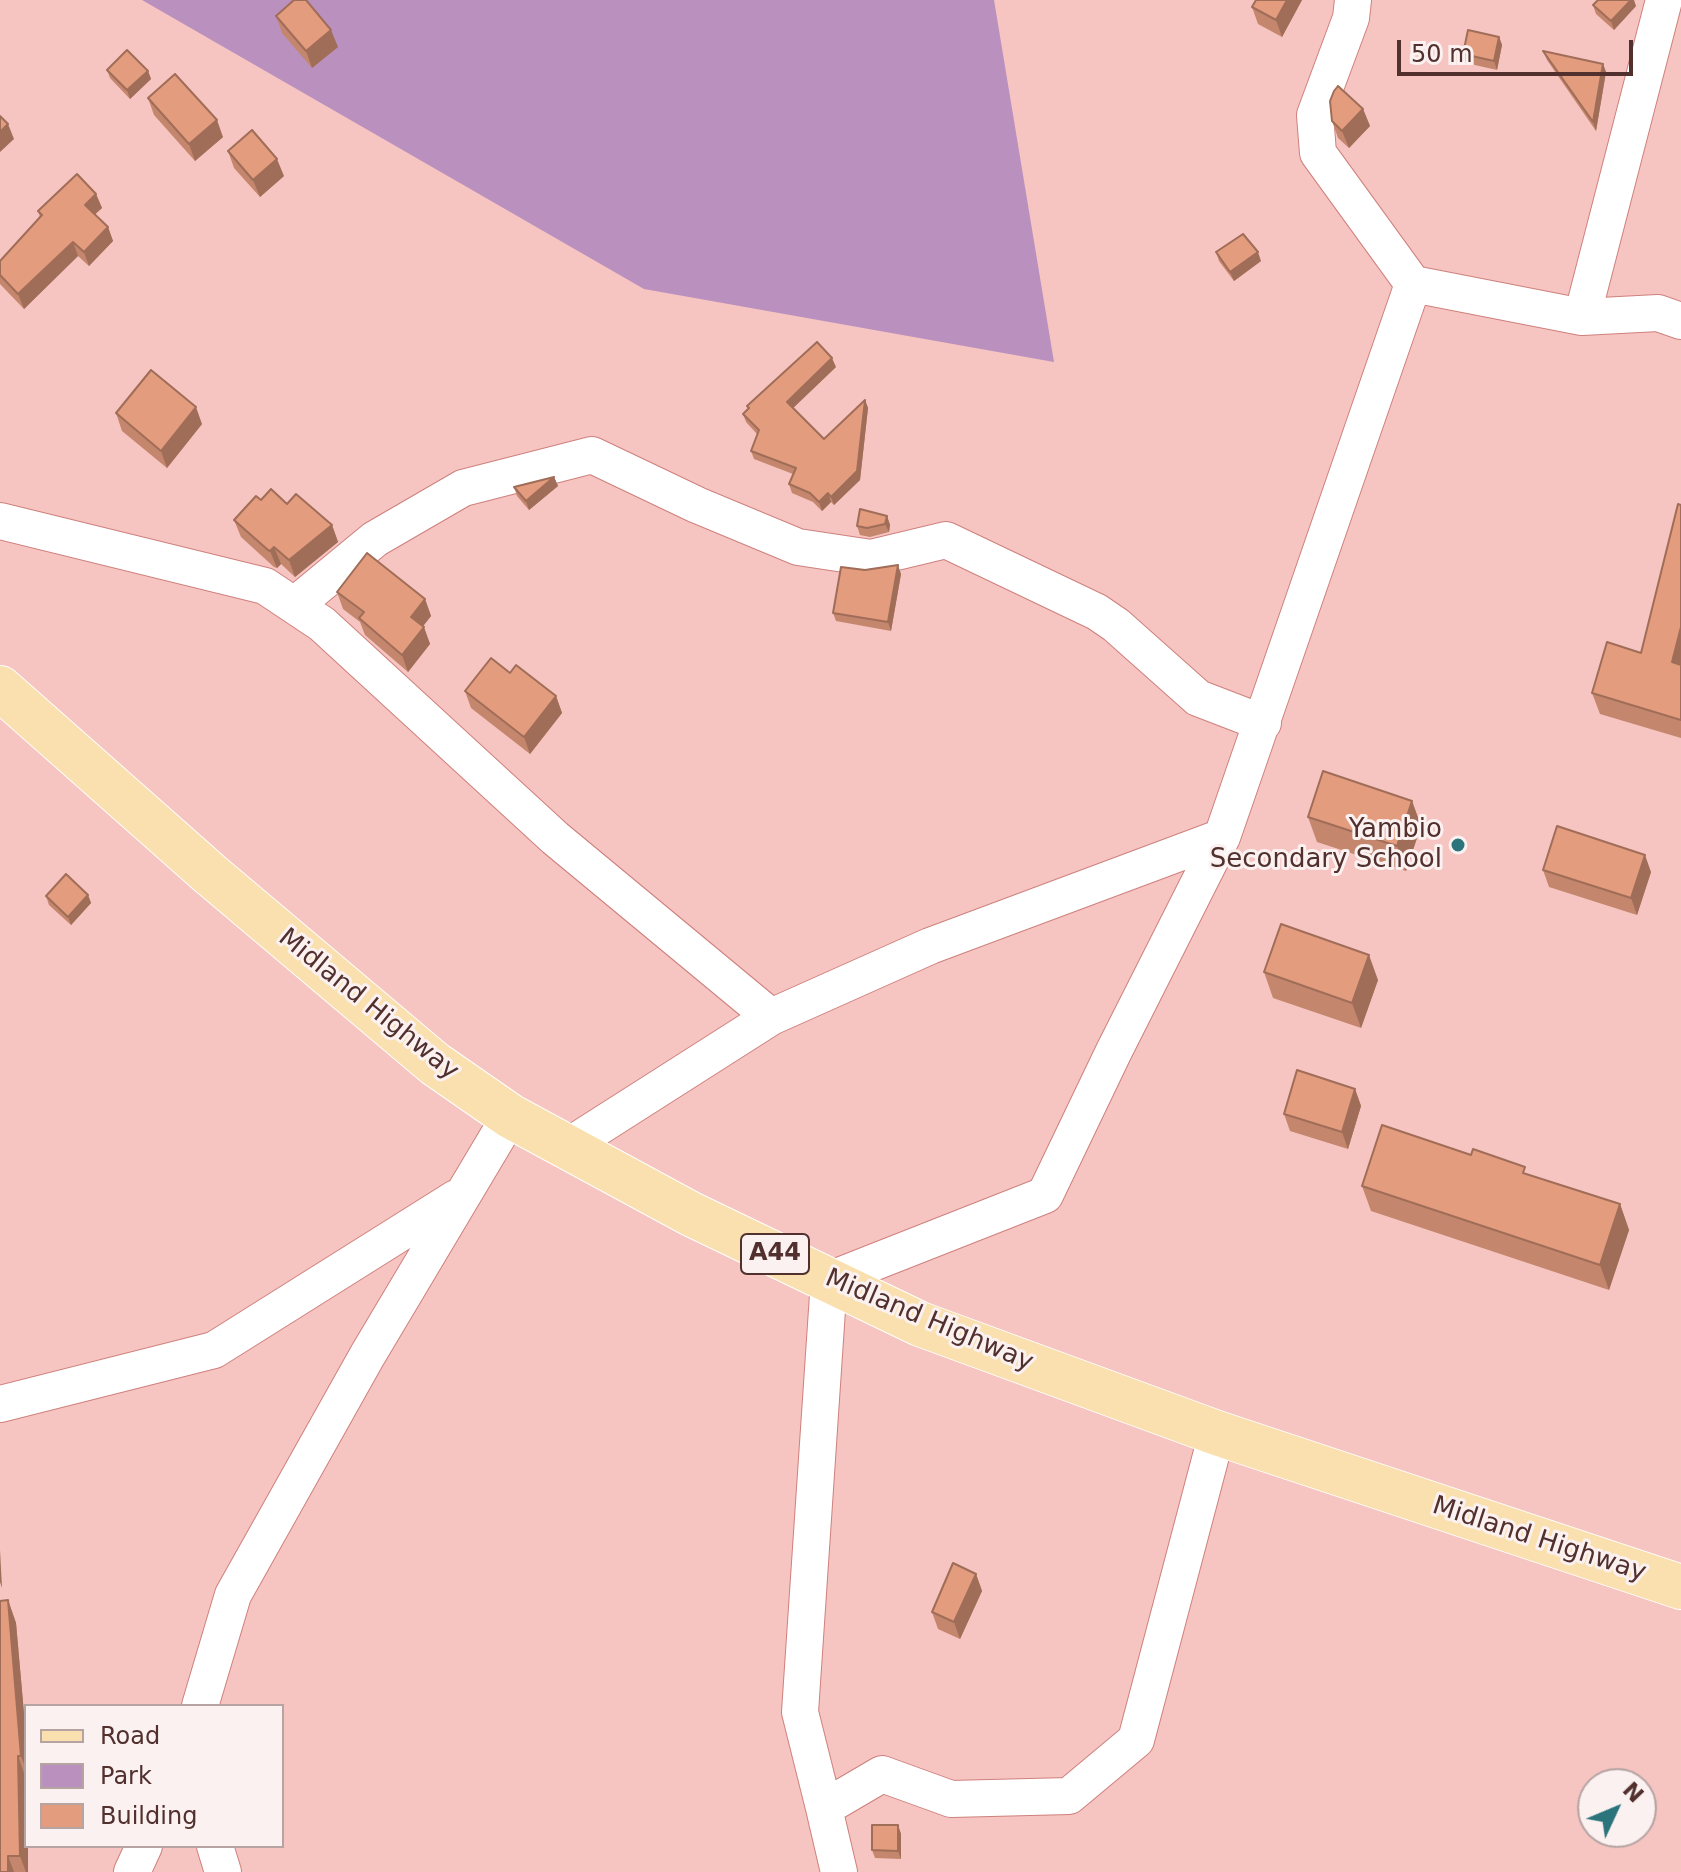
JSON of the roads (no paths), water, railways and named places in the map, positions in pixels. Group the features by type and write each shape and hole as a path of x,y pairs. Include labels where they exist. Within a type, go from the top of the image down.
{"main road":[{"name":"Midland Highway","path":"0,688 210,874 412,1044 510,1116 691,1214 920,1324 1217,1433 1681,1587"}],"street":[{"path":"1353,0 1351,18 1315,115 1318,153 1413,284 1582,317 1658,313 1681,321"},
{"path":"1582,317 1664,0"},
{"path":"839,1872 800,1712 829,1280 1045,1195 1222,837 1413,284"},
{"path":"295,605 375,539 463,488 592,455 697,505 798,547 871,558 946,540 1097,612 1116,625 1198,698 1263,723"},
{"path":"0,521 265,586 295,605 322,624 555,838 771,1017"},
{"path":"567,1147 771,1017 930,946 1222,837"},
{"path":"201,1704 233,1595 367,1356 510,1116"},
{"path":"0,1404 214,1350 463,1194"},
{"path":"824,1808 882,1774 951,1799 1069,1796 1136,1740 1217,1433"},
{"path":"132,1872 143,1848"},
{"path":"216,1848 223,1872"}],"place":[{"name":"Yambio Secondary School","path":"1458,845"}]}
